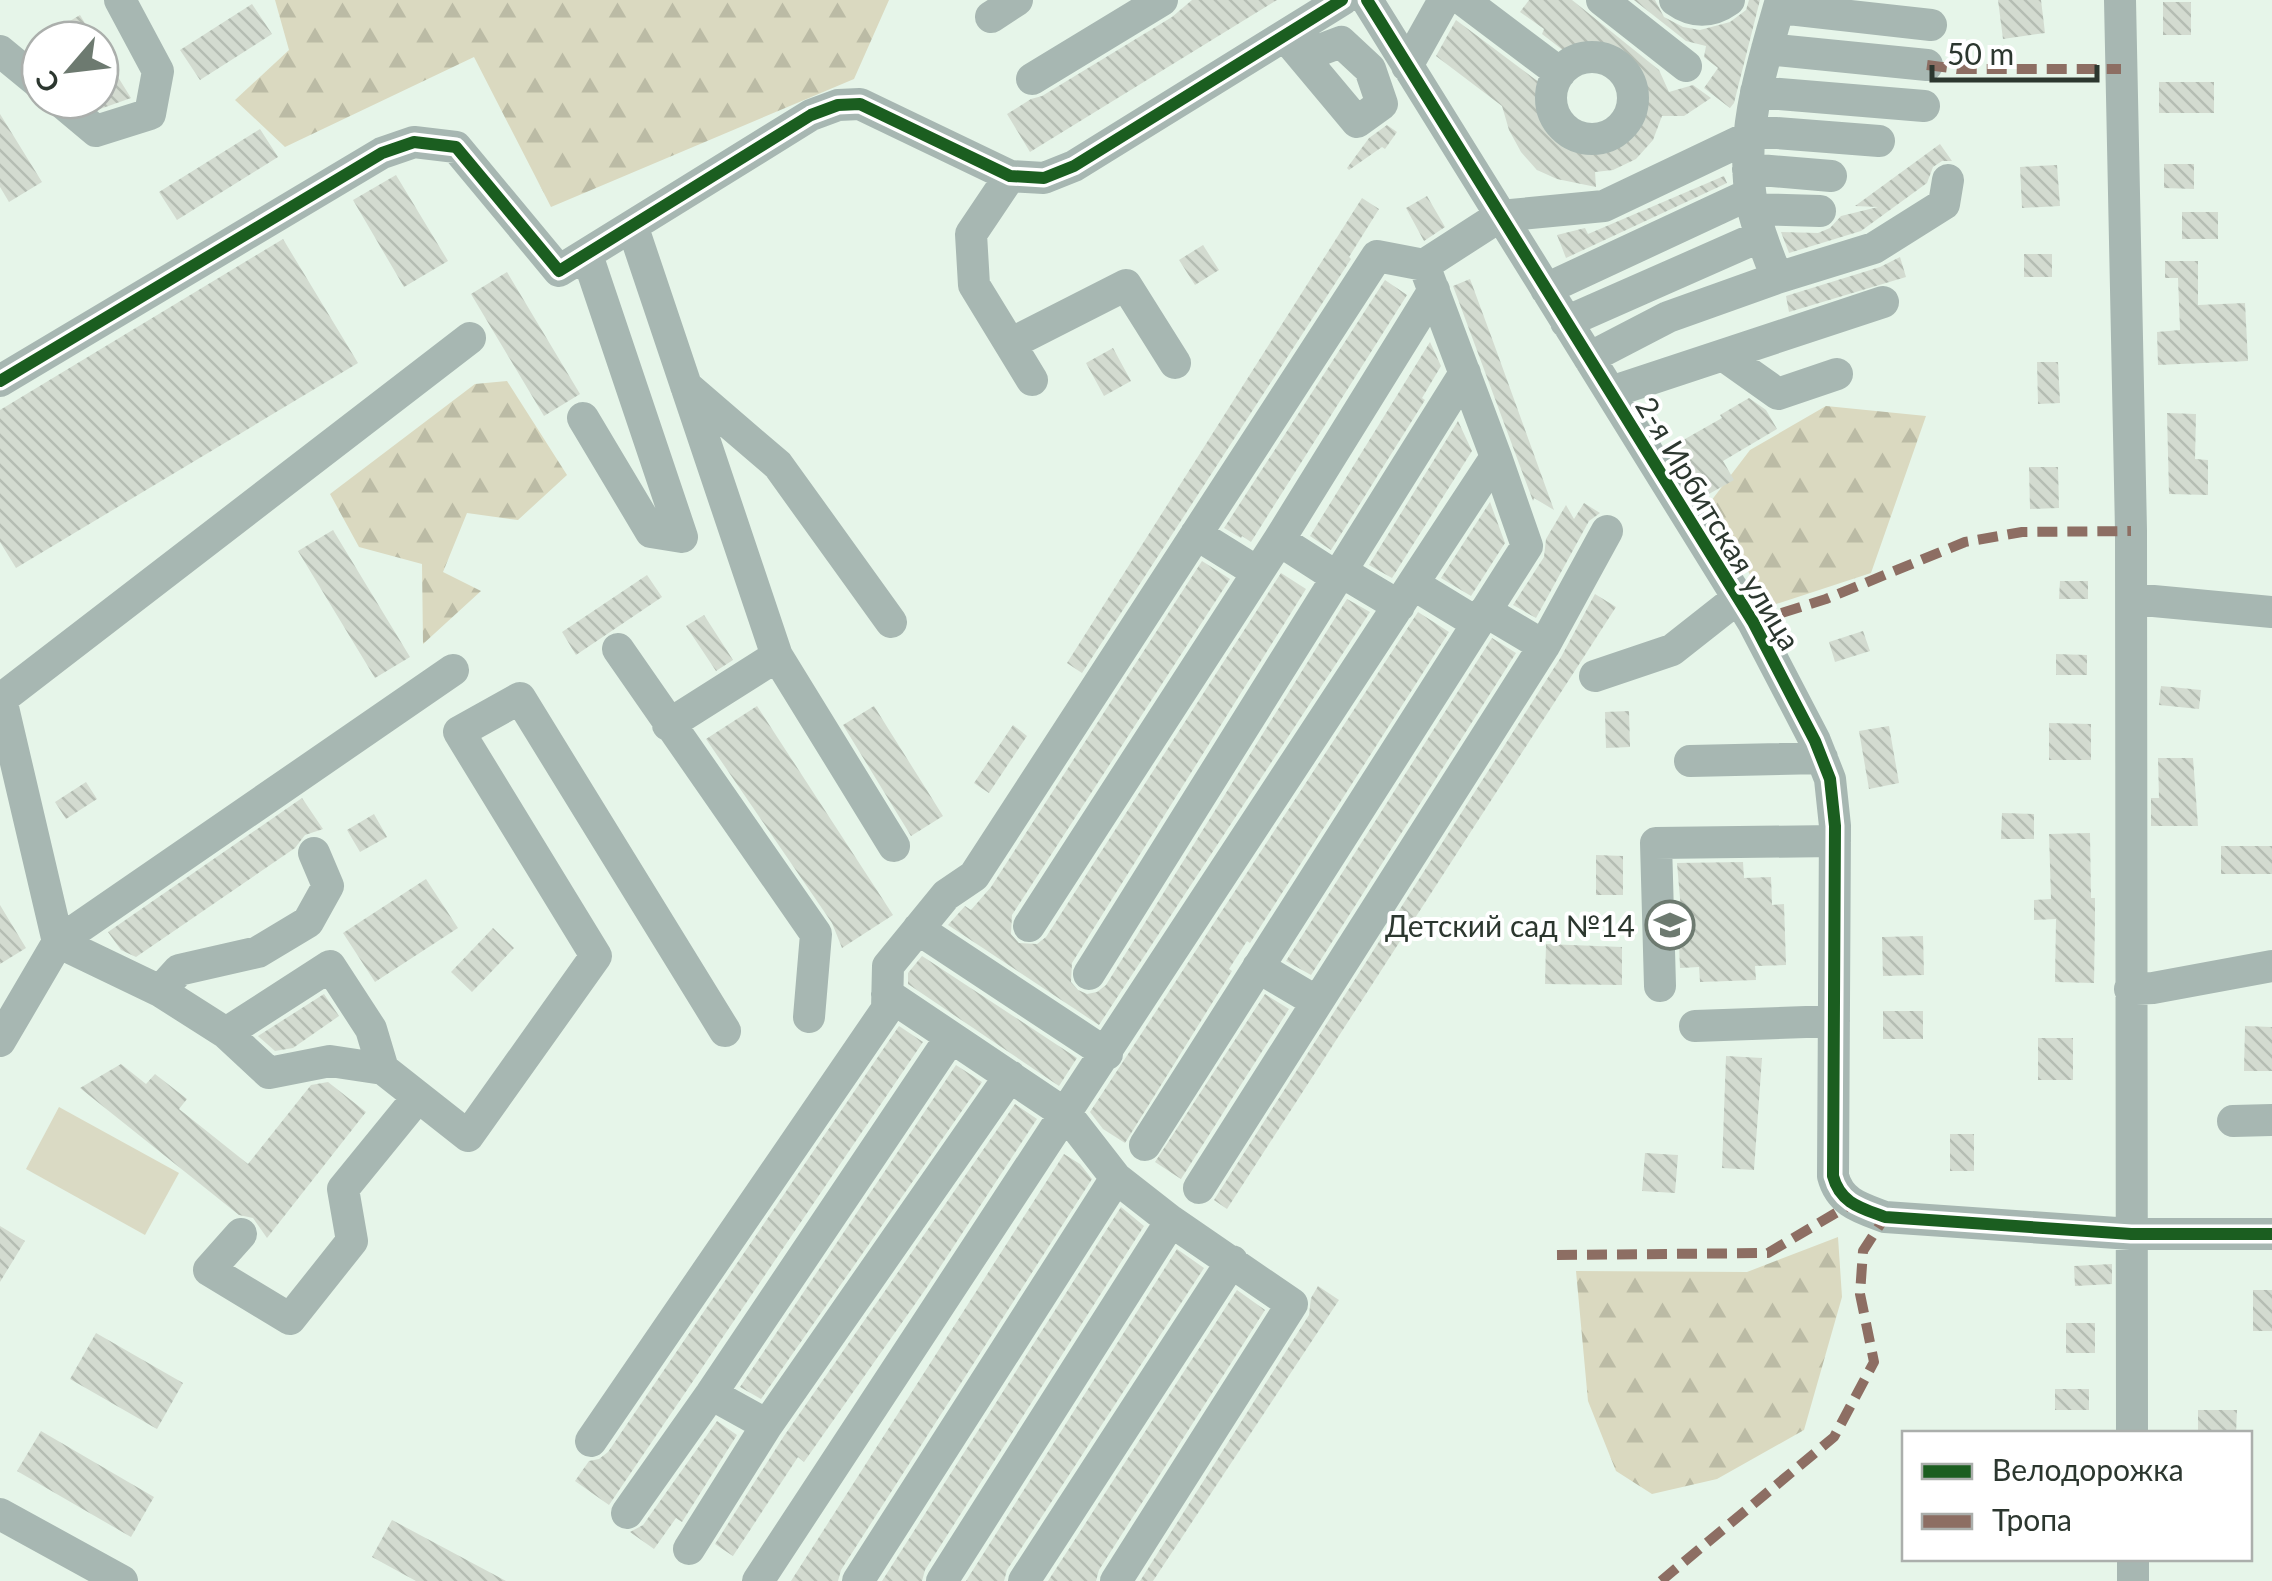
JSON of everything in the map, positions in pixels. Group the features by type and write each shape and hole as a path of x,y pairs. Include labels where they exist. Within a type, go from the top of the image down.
{"street":[{"path":"83,120 96,131 150,114 158,70 120,0"},
{"path":"1032,80 1162,0"},
{"path":"0,380 382,153 414,142 456,147 559,271 812,115 838,105 860,104 1010,176 1044,178 1074,166 1294,46 1342,0"},
{"name":"2-я Ирбитская улица","path":"1367,0 1738,598 1822,758 1830,779 1835,841 1832,1176 1836,1189 1851,1204 1885,1217 2132,1234"},
{"path":"1407,66 1444,0"},
{"path":"1602,0 1686,66"},
{"path":"1675,0 1698,11 1713,10 1729,0"},
{"path":"2120,0 2132,599 2132,1431"},
{"path":"1776,278 1752,179 1756,92 1780,4 1931,24"},
{"path":"1485,6 1560,73"},
{"path":"1767,49 1927,64"},
{"path":"0,51 20,68"},
{"path":"1756,92 1924,106"},
{"path":"1030,926 1279,540 1429,278 1500,216 1604,206 1752,179 1879,141"},
{"path":"1010,176 971,234 974,285 1032,380"},
{"path":"1546,289 1752,179 1832,176"},
{"path":"1752,179 1820,211"},
{"path":"1566,322 1752,179"},
{"path":"1589,358 1668,317 1874,248 1944,204 1948,180"},
{"path":"633,228 778,656 894,846"},
{"path":"584,418 651,532 682,537 587,255"},
{"path":"591,1442 887,1009 888,966 946,895 974,876 1377,256 1429,278 1527,546 1144,1146"},
{"path":"1010,344 1126,285 1175,363"},
{"path":"1610,392 1883,302"},
{"path":"58,942 0,698 470,338"},
{"path":"1723,355 1778,394 1837,374"},
{"path":"1089,974 1465,374"},
{"path":"686,386 778,465 891,622"},
{"path":"758,1581 1496,457"},
{"path":"1199,1188 1544,646 1607,532"},
{"path":"1196,534 1257,572"},
{"path":"1279,540 1340,575 1481,617 1544,646"},
{"path":"1595,676 1672,650 1738,598"},
{"path":"2132,599 2272,612"},
{"path":"618,650 816,934 809,1017"},
{"path":"668,725 778,656"},
{"path":"0,1041 58,942 454,670"},
{"path":"226,1034 330,966 370,1030 384,1069 468,1136 596,956 459,732 520,698 724,1031"},
{"path":"1690,762 1822,758"},
{"path":"1660,986 1656,842 1835,841"},
{"path":"160,991 179,970 258,952 308,922 328,886 314,854"},
{"path":"918,929 1107,1054"},
{"path":"58,942 160,991 226,1034 269,1073 330,1062 384,1069"},
{"path":"2130,988 2272,966"},
{"path":"1258,967 1317,1002"},
{"path":"888,994 1067,1115 1116,1178 1292,1304 1116,1581"},
{"path":"1695,1026 1834,1021"},
{"path":"627,1513 951,1037"},
{"path":"689,1549 767,1425 1010,1076"},
{"path":"240,1234 209,1270 290,1320 352,1241 343,1189 418,1097"},
{"path":"2233,1121 2272,1120"},
{"path":"858,1581 1116,1178"},
{"path":"942,1581 1171,1221"},
{"path":"2132,1234 2272,1234"},
{"path":"1024,1581 1232,1261"},
{"path":"711,1394 767,1425"},
{"path":"0,1514 122,1581"}],"green space":[{"path":"275,0 889,0 854,79 551,207 474,57 285,147 235,100 289,50"},
{"path":"507,381 567,475 518,520 467,513 443,572 481,591 423,644 422,564 359,547 330,494 475,384"},
{"path":"1826,406 1926,416 1871,573 1767,607 1711,501 1750,450"},
{"path":"59,1107 179,1173 145,1235 26,1169"},
{"path":"1838,1237 1842,1297 1804,1430 1717,1479 1652,1494 1616,1471 1588,1401 1576,1271 1747,1272"}],"building":[{"path":"1192,0 1277,0 1030,152 1007,114 1172,17"},
{"path":"1529,0 1572,0 1659,70 1669,92 1693,85 1711,98 1684,116 1662,116 1653,140 1636,159 1613,170 1595,172 1596,187 1557,179 1537,170 1521,152 1502,106 1436,56 1456,20 1544,86 1544,116 1554,132 1568,142 1584,148 1602,147 1618,140 1631,129 1641,106 1634,72 1622,59 1600,49 1568,54 1542,34 1544,29 1520,12"},
{"path":"1634,0 1655,0 1664,17 1700,30 1730,22 1746,10 1749,0 1760,0 1730,108 1704,88 1718,68 1704,57 1706,46 1686,41"},
{"path":"1998,0 2041,0 2045,33 2003,39"},
{"path":"2163,2 2191,2 2191,35 2163,35"},
{"path":"252,4 272,34 200,80 180,50"},
{"path":"120,80 131,98 120,102"},
{"path":"2159,82 2214,82 2214,113 2159,113"},
{"path":"0,114 42,182 9,202 0,187"},
{"path":"1387,125 1397,132 1385,149 1382,147 1349,170 1369,138"},
{"path":"260,129 278,157 177,220 159,192"},
{"path":"1940,144 1952,161 1942,161 1933,167 1927,183 1861,231 1789,253 1781,232 1818,233 1830,228 1841,216 1878,207 1855,206"},
{"path":"2164,164 2194,164 2194,189 2164,188"},
{"path":"2057,165 2060,206 2022,208 2020,167"},
{"path":"396,175 448,261 404,287 353,200"},
{"path":"1724,176 1727,183 1566,258 1557,235 1585,228 1588,234"},
{"path":"1427,196 1445,227 1424,241 1406,208"},
{"path":"1362,198 1379,209 1351,259 1082,673 1067,663"},
{"path":"2182,212 2218,212 2218,239 2182,239"},
{"path":"283,239 358,363 16,568 0,542 0,410"},
{"path":"1203,245 1219,270 1195,285 1179,260"},
{"path":"2024,254 2052,254 2052,277 2024,277"},
{"path":"1900,257 1906,277 1789,312 1786,296"},
{"path":"2165,261 2198,261 2198,305 2245,303 2248,361 2158,365 2157,332 2180,330 2178,278 2165,278"},
{"path":"507,272 580,394 544,416 471,294"},
{"path":"1470,279 1554,510 1534,498 1533,501 1453,286"},
{"path":"1385,280 1407,295 1251,542 1224,528"},
{"path":"1430,342 1441,366 1422,398 1425,400 1331,550 1310,536"},
{"path":"1113,348 1131,381 1104,396 1086,363"},
{"path":"2037,362 2058,362 2060,403 2038,404"},
{"path":"1749,398 1766,410 1777,429 1723,461 1734,480 1707,495 1678,443"},
{"path":"2167,413 2196,414 2195,459 2208,460 2208,495 2169,494"},
{"path":"1458,421 1472,451 1392,578 1369,565"},
{"path":"2029,467 2058,467 2059,508 2030,509"},
{"path":"1490,502 1505,543 1471,596 1441,578"},
{"path":"1584,503 1600,513 1589,521 1536,618 1513,605 1544,557 1546,539 1566,505 1574,519"},
{"path":"333,530 410,657 375,678 298,551"},
{"path":"1202,561 1230,579 1012,915 1011,934 1019,943 1037,944 1046,937 1281,573 1306,589 1072,963 1071,982 1087,994 1106,985 1347,599 1370,612 1099,1025 948,925 965,906 971,910 991,887"},
{"path":"647,575 662,597 576,655 562,632"},
{"path":"2060,581 2088,581 2088,599 2059,599"},
{"path":"1595,594 1616,607 1227,1209 1214,1200 1561,657"},
{"path":"1418,612 1449,632 1250,943 1247,941 1229,969 1232,971 1125,1143 1103,1129 1090,1112"},
{"path":"704,615 733,660 716,671 686,626"},
{"path":"1863,631 1870,651 1835,662 1829,642"},
{"path":"1492,638 1516,653 1311,975 1286,961"},
{"path":"2056,654 2087,655 2087,675 2056,675"},
{"path":"2161,686 2201,690 2199,709 2159,705"},
{"path":"757,706 893,915 842,948 832,923 706,739"},
{"path":"874,706 943,816 911,836 843,725"},
{"path":"1629,711 1630,747 1606,748 1605,712"},
{"path":"2049,723 2091,724 2091,760 2049,760"},
{"path":"1013,725 1027,736 989,793 974,783"},
{"path":"1889,726 1899,783 1869,789 1859,731"},
{"path":"2158,758 2193,758 2198,826 2151,826 2151,798 2159,798"},
{"path":"86,782 97,799 66,819 55,802"},
{"path":"302,798 323,829 305,835 295,848 136,957 121,950 108,932"},
{"path":"2002,813 2034,814 2034,839 2001,839"},
{"path":"374,814 387,837 360,852 347,830"},
{"path":"2090,833 2091,898 2095,898 2094,983 2055,982 2056,919 2034,920 2034,900 2051,899 2049,834"},
{"path":"2221,846 2272,846 2272,874 2221,874"},
{"path":"1596,855 1623,856 1623,895 1596,895"},
{"path":"1743,862 1744,878 1771,877 1772,905 1784,904 1786,965 1755,966 1756,980 1700,982 1699,967 1680,968 1678,922 1682,922 1677,863"},
{"path":"426,879 458,928 375,982 343,933"},
{"path":"0,905 26,948 0,964"},
{"path":"493,928 514,948 472,992 451,972"},
{"path":"1923,936 1924,975 1883,976 1882,937"},
{"path":"1546,944 1622,947 1622,985 1545,984"},
{"path":"922,956 1077,1058 1059,1086 908,984 908,973"},
{"path":"324,994 339,1016 293,1048 275,1051 258,1036"},
{"path":"1265,994 1289,1009 1181,1179 1155,1162"},
{"path":"1883,1011 1923,1011 1923,1039 1883,1039"},
{"path":"899,1026 923,1042 609,1505 575,1481 589,1461 608,1452"},
{"path":"2245,1026 2272,1027 2272,1071 2244,1071"},
{"path":"2038,1038 2073,1038 2073,1080 2038,1080"},
{"path":"1726,1056 1762,1058 1754,1170 1722,1168"},
{"path":"121,1064 146,1084 155,1074 187,1099 179,1109 248,1164 311,1085 328,1082 366,1112 267,1238 253,1218 239,1215 80,1088"},
{"path":"956,1065 982,1082 761,1399 740,1387"},
{"path":"1015,1104 1037,1119 927,1287 804,1462 798,1457 733,1556 715,1544 784,1436"},
{"path":"1950,1134 1974,1134 1974,1171 1950,1171"},
{"path":"1645,1153 1678,1155 1675,1193 1642,1191"},
{"path":"1064,1154 1080,1164 1092,1179 841,1570 838,1581 791,1581"},
{"path":"1121,1207 1144,1226 925,1570 922,1581 882,1581"},
{"path":"0,1226 25,1241 0,1282"},
{"path":"1177,1249 1204,1268 1007,1570 1004,1581 966,1581"},
{"path":"2112,1264 2112,1284 2075,1286 2074,1266"},
{"path":"1318,1286 1339,1300 1153,1581 1140,1581 1309,1315 1311,1298"},
{"path":"1237,1290 1265,1310 1099,1570 1096,1581 1048,1581"},
{"path":"2253,1290 2272,1290 2272,1331 2253,1331"},
{"path":"2066,1323 2095,1323 2095,1353 2066,1353"},
{"path":"96,1333 183,1383 157,1429 70,1379"},
{"path":"2055,1389 2089,1389 2089,1410 2055,1410"},
{"path":"2198,1410 2237,1410 2236,1431 2198,1431"},
{"path":"717,1421 737,1435 682,1522 676,1518 654,1549 630,1532 643,1525"},
{"path":"41,1431 154,1497 131,1537 17,1471"},
{"path":"392,1520 506,1581 416,1581 372,1557"}],"marked path":[{"path":"1927,65 1957,69 2121,69"},
{"path":"1753,622 1826,599 1965,542 2022,532 2131,531"},
{"path":"1557,1255 1768,1253 1851,1204"},
{"path":"1661,1581 1834,1437 1874,1362 1860,1294 1863,1251 1885,1217"}],"cycle path":[{"path":"0,381 382,153 414,142 456,147 559,271 811,115 838,105 860,104 1010,176 1044,178 1074,166 1342,0"},
{"path":"1367,0 1753,622 1815,741 1830,779 1835,826 1833,1176 1841,1193 1853,1203 1885,1217 2131,1234 2272,1234"}],"place":[{"name":"Детский сад №14","path":"1670,925"}]}
